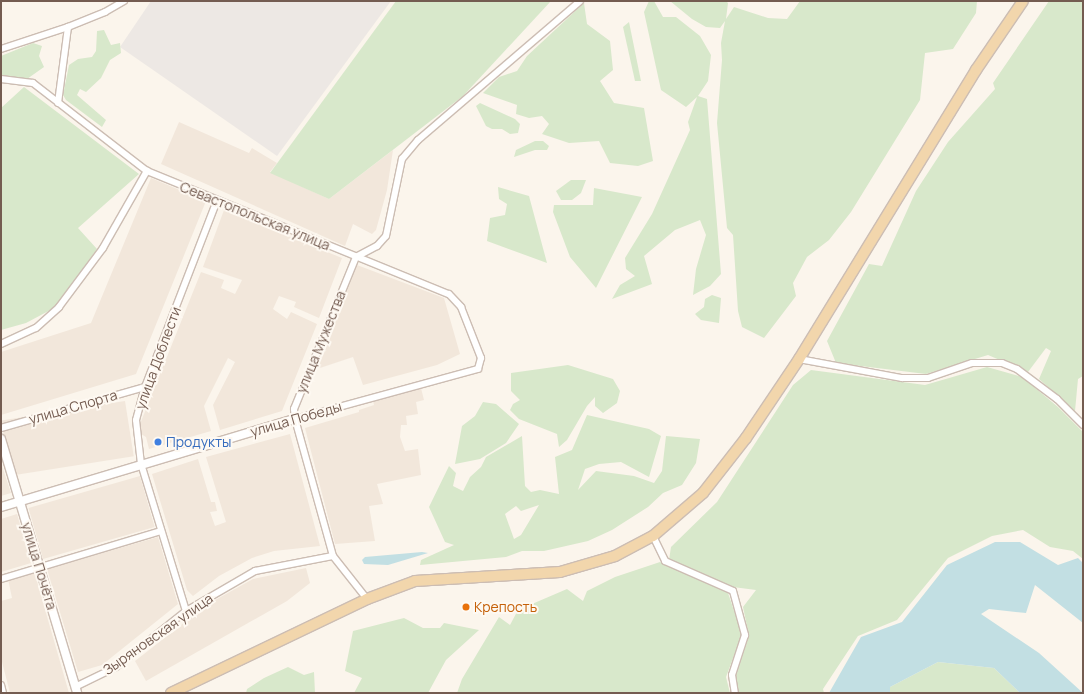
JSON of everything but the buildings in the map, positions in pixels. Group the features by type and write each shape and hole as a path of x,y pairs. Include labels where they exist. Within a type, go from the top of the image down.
{"main road":[{"path":"171,693 367,599 415,581 560,572 614,556 653,536 703,493 746,438 799,359 976,70 1023,1"}],"street":[{"path":"1,49 68,27 105,12 124,1"},
{"path":"356,257 377,246 386,236 402,159 418,140 580,1"},
{"path":"58,103 68,27"},
{"name":"Севастопольская улица","path":"1,79 33,83 147,171 449,294 457,301 482,358 478,368"},
{"path":"1,344 36,328 60,308 103,248 147,171"},
{"name":"улица Доблести","path":"186,611 141,464 136,420 145,387 217,200"},
{"name":"улица Мужества","path":"356,257 294,409 295,419 333,556 367,599"},
{"path":"799,359 902,378 928,378 972,363 1002,363 1017,369 1051,394 1083,424"},
{"name":"улица Победы","path":"1,507 295,419 478,368"},
{"name":"улица Спорта","path":"1,428 145,387"},
{"name":"улица Почёта","path":"1,440 76,690"},
{"path":"1,579 39,566 162,531"},
{"path":"653,536 665,561 733,591 745,635 732,675 735,693"},
{"name":"Зыряновская улица","path":"76,690 116,667 186,611 255,571 333,556"},
{"path":"1,685 3,693"}],"shaded area":[{"path":"151,1 391,1 277,156 120,47"},
{"path":"179,122 249,153 252,148 277,163 270,172 329,199 393,150 387,190 376,230 372,234 353,224 345,246 161,164"},
{"path":"151,178 206,201 136,374 1,415 1,352 91,323"},
{"path":"224,210 342,258 319,318 294,307 296,302 279,296 273,309 287,319 291,312 317,324 282,411 220,430 213,405 235,362 228,358 204,406 211,431 149,449 146,437 141,434 140,424 201,272 224,280 221,288 235,294 242,280 203,267"},
{"path":"357,265 444,298 460,354 437,365 363,385 353,357 317,369"},
{"path":"421,388 424,400 416,402 418,414 406,416 407,425 401,425 400,437 405,451 418,449 421,475 377,484 383,504 369,506 375,541 335,544 305,428 359,412 359,410 374,405 373,401"},
{"path":"125,401 134,456 10,476 2,421"},
{"path":"290,434 320,546 274,551 252,558 219,576 193,596 187,590 152,474 198,459 211,502 215,502 217,511 210,512 215,526 226,522 206,457"},
{"path":"1,463 11,493 1,496"},
{"path":"140,476 155,527 43,559 28,508"},
{"path":"17,514 31,563 1,572 1,519"},
{"path":"158,537 178,604 102,665 78,672 47,569"},
{"path":"306,568 310,583 287,601 146,681 135,661 208,604 253,579"},
{"path":"34,571 69,693 10,693 1,658 1,601 12,598 8,579"}],"green space":[{"path":"396,1 551,1 463,96 329,199 270,173"},
{"path":"649,1 654,1 663,17 676,17 700,36 711,55 708,81 698,96 707,99 721,274 710,286 693,295 696,269 706,235 700,220 675,230 644,256 652,284 612,299 620,285 635,276 626,269 625,258 652,214 690,130 688,122 697,97 686,107 661,90 644,12"},
{"path":"670,1 726,1 728,3 726,19 734,7 768,18 787,19 800,1 977,1 976,13 953,49 925,53 920,100 851,212 829,240 807,257 793,283 796,296 764,338 742,327 738,311 733,235 727,228 717,123 722,60 721,43 725,21 720,28 706,27 692,19"},
{"path":"1049,1 1083,1 1083,376 1078,379 1075,411 1039,379 1051,351 1046,348 1028,372 988,355 926,374 836,363 827,341 869,264 882,266 916,191 948,142 995,89 993,83"},
{"path":"584,3 587,24 610,41 613,70 600,81 614,103 644,108 653,161 638,166 610,163 599,141 569,143 542,134 549,124 542,116 529,118 516,114 517,105 483,93 499,77 517,71 527,56"},
{"path":"629,22 641,81 635,81 623,27"},
{"path":"104,30 111,45 120,43 121,53 110,60 101,78 86,92 80,89 77,95 106,120 102,127 66,100 63,95 69,65 78,59 92,57 96,51 97,31"},
{"path":"33,43 42,46 39,56 44,67 27,79 1,76 1,56"},
{"path":"24,87 139,174 78,228 97,249 56,307 26,323 1,330 1,108"},
{"path":"480,103 515,119 520,124 518,133 510,134 502,129 492,129 486,126 476,106"},
{"path":"535,141 543,141 549,146 547,150 535,150 514,157 516,150"},
{"path":"571,180 586,180 581,193 572,200 561,200 556,191"},
{"path":"498,187 529,196 547,263 487,241 490,218 505,215 507,204 499,199"},
{"path":"594,188 642,197 596,288 570,257 553,212 554,205 593,205"},
{"path":"712,295 721,298 719,323 701,320 695,314 704,307 705,299"},
{"path":"568,365 613,379 620,391 617,403 603,413 595,406 595,397 587,406 567,440 559,447 557,434 519,419 510,410 513,404 520,400 511,391 511,373"},
{"path":"987,367 1022,377 1058,407 1083,432 1083,559 1073,551 1050,547 1023,530 992,536 948,558 897,620 858,636 823,689 824,693 738,693 736,676 749,636 743,607 756,590 733,587 669,560 671,547 717,502 793,385 811,370 925,385"},
{"path":"483,402 496,404 519,424 506,443 480,459 455,464 462,426 475,416"},
{"path":"587,415 649,429 661,436 649,477 621,462 599,464 585,469 578,490 596,471 634,476 654,483 662,471 666,436 700,439 696,463 682,485 663,493 648,507 612,530 588,541 544,551 522,551 506,557 420,565 421,560 454,545 445,542 429,507 449,466 456,473 453,486 463,491 470,477 481,467 486,457 522,436 525,486 531,492 540,490 559,494 555,457 572,450","holes":["539,505 521,535 514,539 505,514 516,506 521,511"]},
{"path":"660,562 728,593 742,634 726,677 730,693 457,693 462,679 499,617 510,625 518,610 567,589 583,601 587,591 615,577"},
{"path":"404,618 423,628 440,628 444,623 479,630 446,660 428,693 354,693 362,678 345,671 353,631"},
{"path":"938,662 994,668 1020,693 890,693 890,687"},
{"path":"288,667 304,675 314,672 315,693 246,693 247,689 264,678"}],"water":[{"path":"995,542 1020,542 1058,565 1078,558 1083,563 1083,623 1035,585 1026,613 989,609 981,614 1039,653 1083,693 1020,693 994,668 938,662 890,687 890,693 829,693 861,637 902,622 947,565"},
{"path":"422,552 428,553 388,565 364,564 362,560 365,557"}],"place":[{"name":"Продукты","path":"158,442"},
{"name":"Крепость","path":"466,607"}]}
